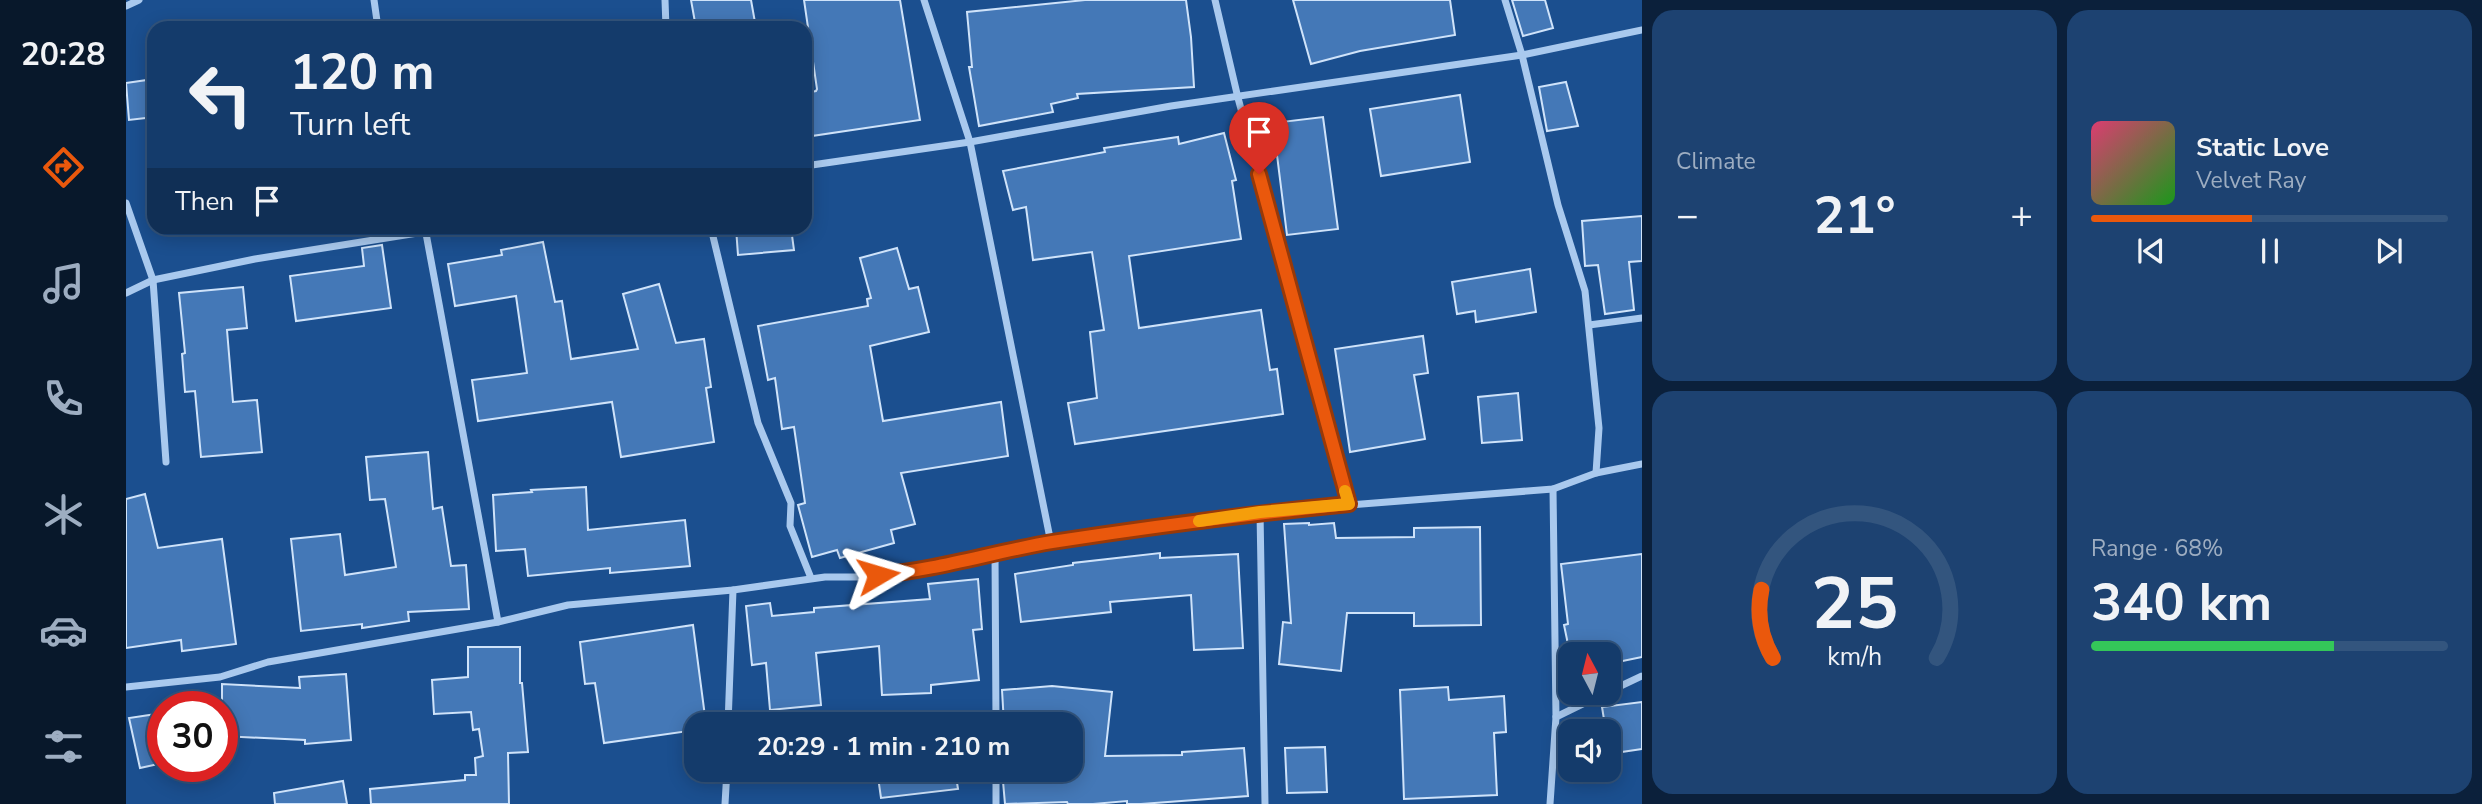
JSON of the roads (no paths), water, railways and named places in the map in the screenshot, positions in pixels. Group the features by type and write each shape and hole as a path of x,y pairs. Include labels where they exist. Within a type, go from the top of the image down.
{"street":[{"path":"126,6 139,0"},
{"path":"374,0 377,21"},
{"path":"665,0 666,21"},
{"path":"924,0 970,142 1051,542"},
{"path":"1215,0 1238,98 1349,504"},
{"path":"1505,0 1522,55 1558,205 1586,291 1599,429 1596,472"},
{"path":"812,165 970,142 1171,106 1522,55 1642,30"},
{"path":"126,203 153,280 166,462"},
{"path":"126,293 153,280 255,258 395,235"},
{"path":"427,235 499,622"},
{"path":"713,235 758,423 791,503 790,526 811,578"},
{"path":"1589,326 1642,318"},
{"path":"126,687 220,677 268,662 499,622 568,605 733,590 811,578 897,573 944,566 995,552 1051,542 1260,512 1553,489 1596,472 1642,464"},
{"path":"1550,804 1556,717 1553,489"},
{"path":"1260,512 1265,804"},
{"path":"995,552 996,712"},
{"path":"728,712 733,590"},
{"path":"1621,686 1642,676"},
{"path":"1556,717 1580,705"},
{"path":"725,804 726,782"},
{"path":"996,782 996,804"}]}
